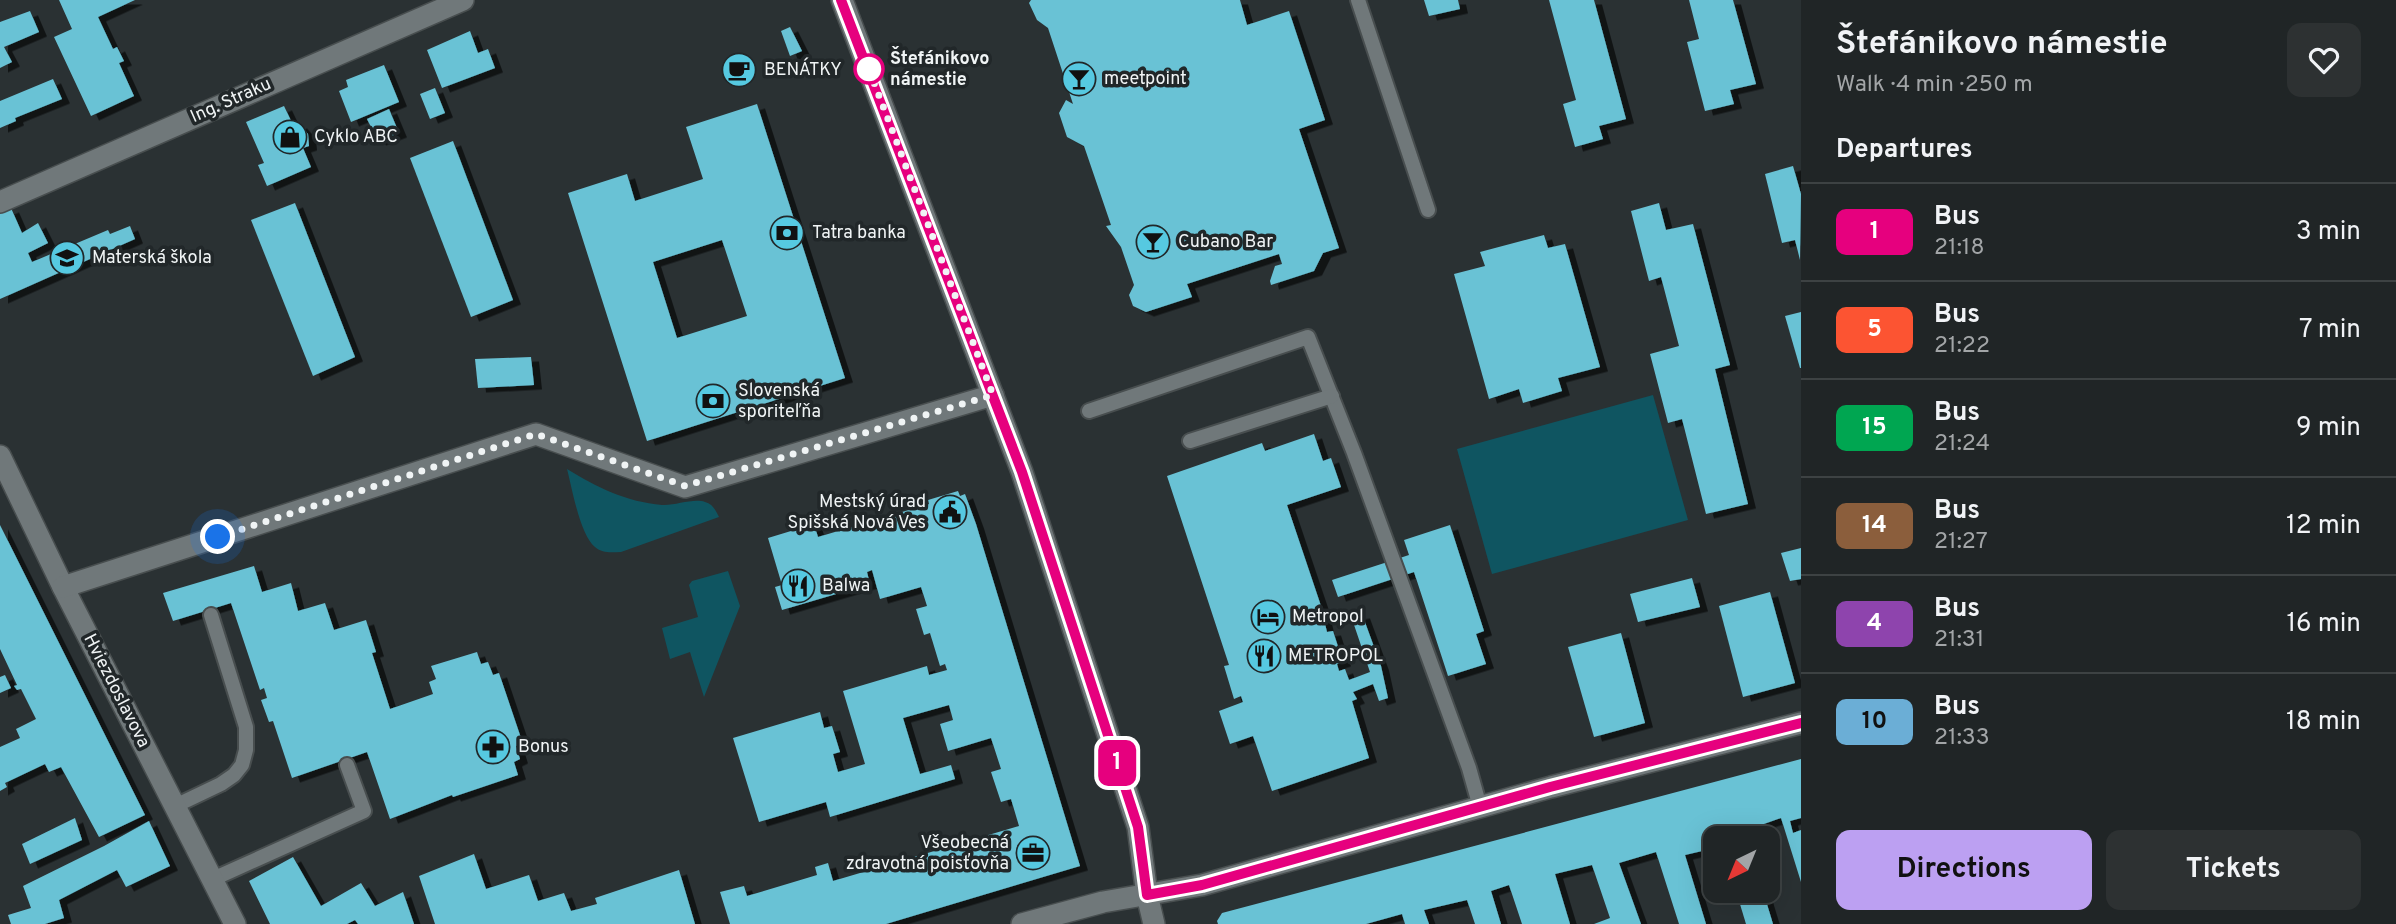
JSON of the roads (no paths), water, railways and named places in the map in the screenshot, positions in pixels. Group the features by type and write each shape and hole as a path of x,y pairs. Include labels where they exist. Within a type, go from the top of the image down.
{"street":[{"name":"Ing. Straku","path":"0,202 463,0"},
{"path":"842,0 1022,472 1138,827 1147,895 1154,924"},
{"path":"63,587 536,434 685,486 993,395"},
{"name":"Hviezdoslavova","path":"0,456 63,587 235,924"},
{"path":"1022,924 1102,902 1202,885 1480,807 1801,723"}],"lane":[{"path":"1358,0 1428,210"},
{"path":"1089,411 1308,337 1469,768 1480,807"},
{"path":"1190,442 1332,396"},
{"path":"175,806 234,775 242,765 246,750 246,727 211,615"},
{"path":"213,879 364,811 347,765"}],"place":[{"name":"Štefánikovo námestie","path":"869,69"},
{"name":"BENÁTKY","path":"739,70"},
{"name":"meetpoint","path":"1079,79"},
{"name":"Cyklo ABC","path":"290,137"},
{"name":"Tatra banka","path":"787,233"},
{"name":"Cubano Bar","path":"1153,242"},
{"name":"Materská škola","path":"67,258"},
{"name":"Slovenská sporiteľňa","path":"713,401"},
{"name":"Mestský úrad Spišská Nová Ves","path":"950,512"},
{"name":"Balwa","path":"798,586"},
{"name":"Metropol","path":"1268,617"},
{"name":"METROPOL","path":"1264,656"},
{"name":"Bonus","path":"493,747"},
{"name":"Všeobecná zdravotná poisťovňa","path":"1033,853"}]}
